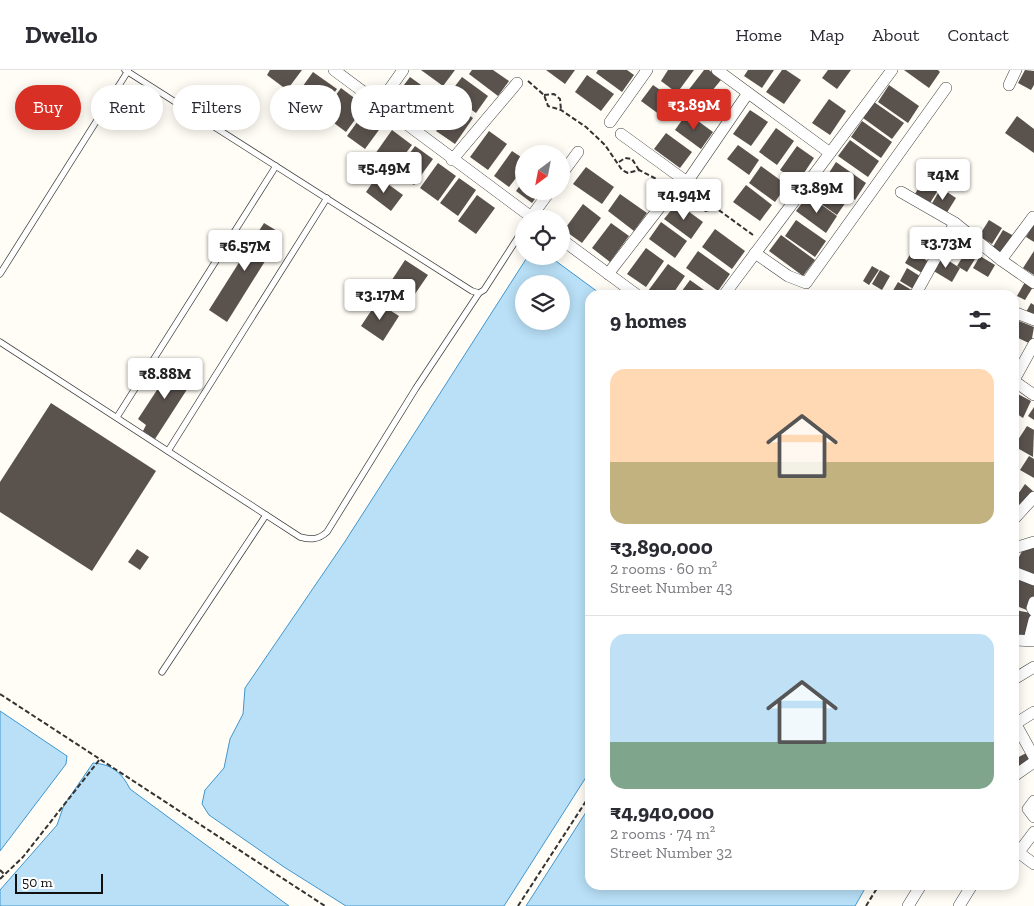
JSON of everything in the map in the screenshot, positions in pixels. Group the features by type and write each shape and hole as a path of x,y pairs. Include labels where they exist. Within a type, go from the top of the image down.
{"street":[{"path":"334,70 353,85"},
{"path":"392,85 403,70"},
{"path":"610,122 647,70"},
{"path":"717,70 830,152"},
{"path":"1009,85 1016,70"},
{"path":"728,290 889,71"},
{"path":"452,160 520,80"},
{"path":"759,248 788,276 806,283 946,88"},
{"path":"621,134 687,182 748,93"},
{"path":"412,130 521,210"},
{"path":"570,163 578,152"},
{"path":"901,192 955,223 1001,260 1034,283"},
{"path":"608,274 662,203"},
{"path":"1001,260 1033,217"},
{"path":"918,290 955,223"},
{"path":"570,246 630,290"},
{"path":"1019,314 1034,320"},
{"path":"1019,371 1034,344"},
{"path":"1019,384 1034,394"},
{"path":"1019,514 1034,497"},
{"path":"1019,546 1034,542"},
{"path":"1019,574 1034,580"},
{"path":"1034,602 1032,608 1034,612"},
{"path":"1031,641 1034,620"},
{"path":"1019,676 1034,667"},
{"path":"1019,720 1034,712"},
{"path":"1019,729 1034,757"},
{"path":"1019,772 1034,762"},
{"path":"1034,801 1028,809 1034,817"},
{"path":"1019,847 1034,832"},
{"path":"1019,852 1034,864"},
{"path":"908,906 917,890"},
{"path":"959,906 969,890"}],"lane":[{"path":"0,274 126,71 466,288 479,293"},
{"path":"117,417 276,166"},
{"path":"168,451 326,198"},
{"path":"0,342 300,537 311,540 321,538 327,532 416,388 515,242"},
{"path":"162,672 266,515"}],"path":[{"path":"520,80 544,95 554,94 560,99 561,110"},
{"path":"544,95 548,106 561,110 586,127 605,145 619,162 622,170 628,173 639,170"},
{"path":"619,162 625,158 632,159 639,170 657,178 698,203 704,211 716,208"},
{"path":"698,203 703,198 710,198 716,208 759,248"},
{"path":"0,694 324,906"},
{"path":"0,879 23,857 100,759"},
{"path":"518,906 585,803"},
{"path":"0,870 4,874"},
{"path":"866,906 876,890"}],"water":[{"path":"522,265 561,265 595,290 585,290 585,779 504,906 346,906 284,867 209,815 202,804 205,790 224,768 230,739 243,714 245,688 344,543 515,276 515,330 570,330 570,275 516,275"},
{"path":"0,711 67,756 66,764 0,851"},
{"path":"93,763 106,765 116,770 124,778 130,789 289,906 0,906 0,890 57,825 64,805"},
{"path":"585,814 585,890 864,890 855,906 526,906"}],"building":[{"path":"270,70 302,70 291,85 280,85 267,75"},
{"path":"421,70 455,70 444,85"},
{"path":"472,70 493,70 509,81 498,96 469,74"},
{"path":"546,70 575,70 565,84"},
{"path":"598,70 627,70 634,75 622,92 596,73"},
{"path":"668,70 694,70 677,93 661,81"},
{"path":"704,70 709,70 721,80 701,104 687,92"},
{"path":"748,70 774,70 762,88 744,76"},
{"path":"782,70 786,70 801,80 784,104 766,92"},
{"path":"828,70 851,70 837,89 822,78"},
{"path":"904,70 938,70 940,72 929,88"},
{"path":"1025,70 1034,71 1034,85 1031,90 1018,83"},
{"path":"313,72 331,85 304,85"},
{"path":"587,75 614,94 601,111 575,92"},
{"path":"410,77 421,85 404,85"},
{"path":"462,77 488,96 476,113 472,110 472,85 456,85"},
{"path":"653,85 679,103 667,120 641,101"},
{"path":"889,85 919,106 908,123 878,102"},
{"path":"341,88 351,96 351,125 346,132 341,128"},
{"path":"829,99 846,111 830,135 812,123"},
{"path":"874,102 904,123 892,139 863,118"},
{"path":"750,110 768,122 751,146 733,134"},
{"path":"687,113 713,132 701,149 675,130"},
{"path":"1017,116 1034,129 1034,153 1005,133"},
{"path":"862,121 892,142 881,158 851,137"},
{"path":"776,128 794,141 777,165 759,152"},
{"path":"351,130 379,130 365,149 347,136"},
{"path":"392,130 412,145 394,169 375,154"},
{"path":"437,130 465,130 455,144"},
{"path":"489,131 507,144 488,170 470,157"},
{"path":"666,133 692,152 680,168 654,149"},
{"path":"850,140 879,161 868,177 838,156"},
{"path":"738,145 759,160 749,175 727,159"},
{"path":"415,146 433,159 414,185 396,172"},
{"path":"797,146 814,158 798,182 780,170"},
{"path":"512,151 515,153 515,179 509,187 494,176"},
{"path":"836,162 866,183 855,200 825,179"},
{"path":"438,163 456,176 438,201 420,188"},
{"path":"761,166 787,185 775,202 749,183"},
{"path":"586,167 614,187 602,204 573,184"},
{"path":"377,176 403,195 391,211 366,192"},
{"path":"925,177 940,187 930,203 915,194"},
{"path":"459,178 476,190 458,216 440,203"},
{"path":"819,178 848,199 837,215 807,194"},
{"path":"746,185 772,205 760,221 733,202"},
{"path":"941,188 956,198 946,214 931,205"},
{"path":"620,194 647,213 634,231 608,211"},
{"path":"477,195 495,208 476,234 458,221"},
{"path":"808,195 837,216 826,233 796,211"},
{"path":"677,203 703,222 691,239 664,219"},
{"path":"583,204 601,218 582,243 570,234 570,222"},
{"path":"796,220 826,241 815,257 785,236"},
{"path":"989,220 1002,228 992,244 979,236"},
{"path":"661,222 687,241 675,258 649,239"},
{"path":"264,223 282,234 227,322 209,310"},
{"path":"611,223 629,236 610,262 592,248"},
{"path":"1034,224 1034,242 1026,237"},
{"path":"715,229 745,251 732,269 702,247"},
{"path":"960,229 972,237 965,247 953,239"},
{"path":"1003,230 1014,236 1002,256 991,250"},
{"path":"781,235 815,260 803,276 769,251"},
{"path":"973,240 983,246 967,272 957,266"},
{"path":"646,248 664,261 646,287 627,274"},
{"path":"698,251 730,274 719,290 717,290 686,268"},
{"path":"912,251 929,262 922,273 905,263"},
{"path":"1034,251 1034,275 1023,268"},
{"path":"941,256 960,268 952,282 932,270"},
{"path":"980,256 995,265 988,277 973,268"},
{"path":"405,260 428,275 406,307 384,292"},
{"path":"668,264 685,276 675,290 649,290"},
{"path":"872,266 879,270 869,285 863,281"},
{"path":"907,268 923,278 915,290 900,281"},
{"path":"880,270 890,276 882,290 872,284"},
{"path":"690,280 704,290 683,290"},
{"path":"898,282 912,290 893,290"},
{"path":"1025,282 1033,287 1025,300 1019,297 1019,292"},
{"path":"377,302 399,316 383,341 361,326"},
{"path":"1031,303 1034,305 1034,317 1026,312"},
{"path":"1019,321 1034,327 1031,344 1019,338"},
{"path":"174,364 195,377 155,439 143,431 146,425 138,419"},
{"path":"1019,395 1031,401 1023,418 1019,415"},
{"path":"51,403 156,471 92,571 0,512 0,482"},
{"path":"1034,407 1034,420 1028,416"},
{"path":"1027,426 1034,430 1033,457 1019,449 1019,438"},
{"path":"1029,456 1034,459 1034,478 1020,470"},
{"path":"1025,484 1034,492 1023,507 1019,504 1019,493"},
{"path":"1025,545 1034,548 1034,578 1019,570 1019,557"},
{"path":"137,549 149,557 140,570 128,562"},
{"path":"1019,579 1034,585 1034,597 1029,611 1019,607"},
{"path":"1019,611 1031,613 1026,638 1019,637"},
{"path":"1028,752 1033,761 1020,768 1019,757"}]}
